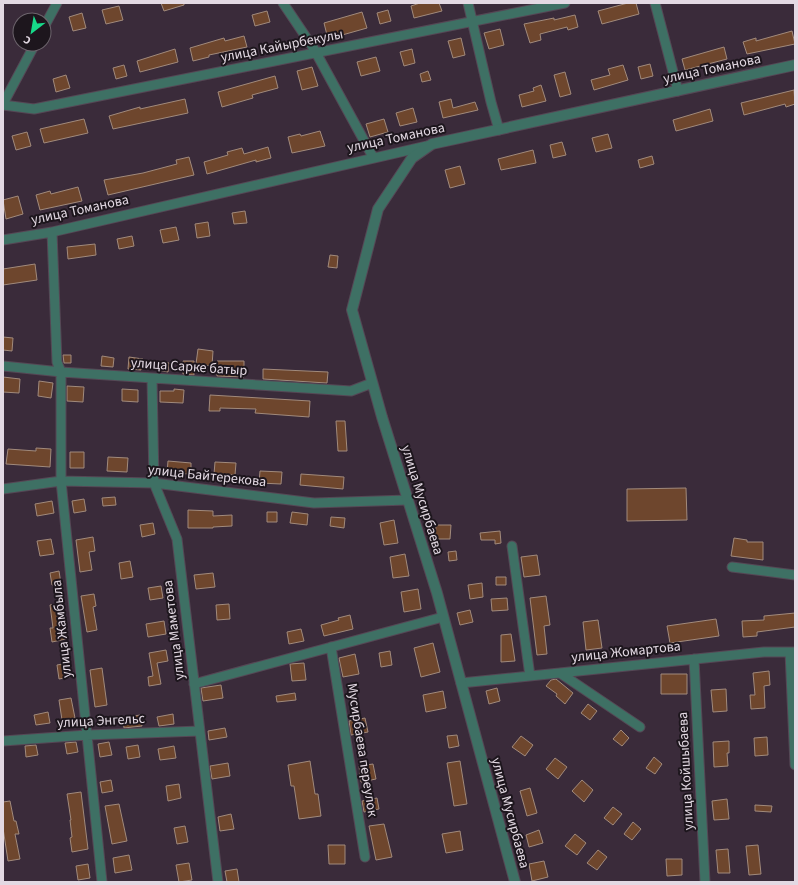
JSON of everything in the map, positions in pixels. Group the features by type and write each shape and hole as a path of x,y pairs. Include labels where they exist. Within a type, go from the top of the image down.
{"street":[{"path":"52,12 57,3"},
{"path":"283,3 316,54 373,157"},
{"path":"468,3 499,130"},
{"name":"улица Кайырбекулы","path":"3,104 34,109 316,54 565,3"},
{"path":"655,3 678,90"},
{"path":"3,104 31,52"},
{"name":"улица Томанова","path":"3,240 52,232 373,157 795,65"},
{"name":"улица Мусирбаева","path":"432,144 412,158 378,209 352,310 372,383 443,617 515,882"},
{"name":"улица Жамбыла","path":"52,232 56,362 61,372 61,481 102,882"},
{"name":"улица Сарке батыр","path":"3,366 61,372 351,391 372,383"},
{"name":"улица Маметова","path":"152,378 154,483 177,539 218,882"},
{"name":"улица Байтерекова","path":"3,489 61,481 154,483 314,503 408,500"},
{"path":"512,546 530,676"},
{"path":"732,567 795,575"},
{"path":"194,684 443,617"},
{"name":"Мусирбаева переулок","path":"330,648 365,857"},
{"name":"улица Жомартова","path":"461,683 764,652 792,652"},
{"path":"792,652 795,765"},
{"name":"улица Койшыбаева","path":"694,659 705,882"},
{"path":"560,673 640,726"},
{"name":"улица Энгельс","path":"3,741 87,735 200,731"}],"building":[{"path":"161,3 184,3 184,5 164,11"},
{"path":"420,3 439,3 442,11 414,18 411,6"},
{"path":"628,3 636,3 639,14 602,24 598,11"},
{"path":"119,6 123,20 106,24 102,10"},
{"path":"388,10 391,21 380,24 377,13"},
{"path":"267,11 270,22 255,26 252,15"},
{"path":"362,12 367,28 328,39 324,23"},
{"path":"82,13 86,28 73,31 69,17"},
{"path":"575,15 578,27 568,30 567,27 540,34 541,40 530,43 524,24 554,18 554,20"},
{"path":"500,29 504,45 489,49 484,33"},
{"path":"792,31 795,44 747,54 743,42 756,38 756,41"},
{"path":"244,36 247,47 209,55 209,57 193,61 190,48 224,38 225,41"},
{"path":"461,38 465,55 453,58 448,41"},
{"path":"724,47 727,59 685,70 682,59"},
{"path":"175,49 178,62 140,72 137,61"},
{"path":"412,49 415,63 404,66 400,52"},
{"path":"376,57 380,71 361,76 357,62"},
{"path":"650,64 653,76 641,79 638,67"},
{"path":"124,65 127,76 116,79 113,68"},
{"path":"623,65 628,80 594,90 591,80 610,75 608,69"},
{"path":"312,67 318,86 302,90 297,71"},
{"path":"428,71 431,80 422,82 420,74"},
{"path":"565,72 571,94 560,97 554,75"},
{"path":"66,75 70,88 56,92 53,79"},
{"path":"275,76 278,88 252,95 253,98 222,107 218,92"},
{"path":"541,85 546,101 522,107 519,95 534,91 533,88"},
{"path":"794,90 795,104 786,107 785,104 744,115 741,103"},
{"path":"185,99 188,113 113,129 109,116 140,107 140,109"},
{"path":"451,99 453,108 475,102 478,110 443,118 439,102"},
{"path":"413,108 417,122 400,126 396,113"},
{"path":"710,109 713,121 676,131 673,120"},
{"path":"84,119 88,133 44,143 40,129"},
{"path":"384,119 388,132 370,137 366,124"},
{"path":"320,131 325,146 292,153 288,137 300,134 301,136"},
{"path":"27,132 31,146 16,150 12,136"},
{"path":"608,134 612,148 596,152 592,138"},
{"path":"562,142 566,155 553,158 550,145"},
{"path":"268,147 271,158 256,162 256,160 207,174 204,162 228,155 227,152 242,148 244,154"},
{"path":"533,150 536,163 501,170 498,159"},
{"path":"652,156 654,164 640,168 638,160"},
{"path":"189,157 194,175 108,195 104,180 143,173 177,164 176,160"},
{"path":"460,166 465,184 450,188 445,170"},
{"path":"78,187 82,201 40,210 36,195 50,191 51,194"},
{"path":"18,196 23,214 6,219 3,200"},
{"path":"245,211 247,223 234,224 232,213"},
{"path":"208,222 210,236 197,238 195,224"},
{"path":"176,227 179,240 163,243 160,230"},
{"path":"132,236 134,246 119,249 117,239"},
{"path":"95,244 96,255 68,259 67,247"},
{"path":"330,255 338,256 337,268 328,267"},
{"path":"35,264 37,280 3,285 3,269"},
{"path":"3,337 13,338 12,351 3,350"},
{"path":"198,349 213,351 212,366 196,364"},
{"path":"63,355 71,355 71,363 64,363"},
{"path":"102,356 114,358 113,367 101,366"},
{"path":"129,357 143,359 141,370 128,369"},
{"path":"158,361 169,363 168,372 157,370"},
{"path":"183,361 194,361 194,375 183,374"},
{"path":"217,361 244,361 244,377 217,376"},
{"path":"263,369 328,372 327,383 263,379"},
{"path":"3,377 20,379 19,393 3,392"},
{"path":"39,381 53,383 51,398 38,396"},
{"path":"67,386 84,387 83,402 67,401"},
{"path":"122,389 138,390 138,402 122,401"},
{"path":"174,389 184,390 183,403 160,402 160,391 174,391"},
{"path":"210,395 310,401 309,417 255,413 256,409 220,408 220,411 209,411"},
{"path":"336,421 345,421 347,451 338,451"},
{"path":"36,448 51,449 50,467 6,464 8,449 36,451"},
{"path":"70,452 84,452 84,468 70,468"},
{"path":"108,457 128,458 127,472 107,471"},
{"path":"168,461 191,463 191,474 167,473"},
{"path":"215,462 236,463 235,475 214,474"},
{"path":"260,471 282,472 281,484 259,483"},
{"path":"301,474 344,477 343,489 300,485"},
{"path":"686,488 687,520 627,521 627,489"},
{"path":"115,497 116,505 103,506 102,498"},
{"path":"84,499 86,511 74,513 72,501"},
{"path":"52,501 54,513 37,516 35,504"},
{"path":"188,510 213,511 213,516 232,515 232,526 188,528"},
{"path":"267,512 277,512 277,522 267,522"},
{"path":"292,512 308,514 307,525 290,523"},
{"path":"331,517 345,518 344,528 330,526"},
{"path":"394,520 398,543 384,545 380,523"},
{"path":"153,523 155,534 142,537 140,525"},
{"path":"436,525 451,525 450,539 435,539"},
{"path":"500,531 501,543 495,544 495,540 481,540 480,533"},
{"path":"93,537 95,551 89,552 92,570 80,572 76,540"},
{"path":"734,538 747,540 747,542 763,542 763,560 731,556"},
{"path":"51,539 54,554 40,556 37,541"},
{"path":"456,551 457,560 449,561 448,552"},
{"path":"405,554 409,576 393,578 390,557"},
{"path":"537,555 540,575 524,577 521,557"},
{"path":"130,561 133,577 121,579 119,563"},
{"path":"59,571 61,584 52,585 50,573"},
{"path":"213,573 215,587 196,589 194,575"},
{"path":"496,577 506,577 506,585 496,585"},
{"path":"482,583 483,597 470,599 468,585"},
{"path":"161,586 163,598 150,600 148,588"},
{"path":"418,589 421,609 404,612 401,592"},
{"path":"94,594 96,606 93,607 97,630 87,632 81,596"},
{"path":"546,596 550,625 544,626 547,654 537,655 530,598"},
{"path":"507,598 508,610 492,611 491,599"},
{"path":"61,603 66,639 52,642 50,628 53,628 50,605"},
{"path":"229,604 230,619 217,620 216,605"},
{"path":"470,610 473,622 460,625 457,613"},
{"path":"795,613 795,627 757,632 757,636 743,637 742,621 764,620 764,616"},
{"path":"350,615 353,629 324,636 321,625"},
{"path":"716,619 719,636 670,643 667,626"},
{"path":"598,620 602,648 586,650 583,622"},
{"path":"164,621 166,634 148,637 146,624"},
{"path":"301,629 304,641 289,644 287,632"},
{"path":"511,634 515,661 501,662 501,635"},
{"path":"433,643 440,672 421,677 414,648"},
{"path":"166,650 168,661 157,663 161,684 149,686 148,677 153,676 149,653"},
{"path":"390,651 392,665 381,667 379,653"},
{"path":"355,654 359,674 343,677 339,658"},
{"path":"68,663 70,677 59,679 57,665"},
{"path":"304,663 306,680 292,681 290,664"},
{"path":"102,668 107,705 95,707 90,670"},
{"path":"769,671 770,685 764,686 765,708 751,709 750,695 755,695 753,673"},
{"path":"661,674 687,674 687,694 661,694"},
{"path":"556,679 573,693 565,704 556,696 557,694 546,686 551,680"},
{"path":"221,685 223,698 203,701 201,688"},
{"path":"497,688 500,701 489,704 486,691"},
{"path":"726,689 727,711 713,712 711,690"},
{"path":"443,691 446,708 426,712 423,695"},
{"path":"295,693 296,700 277,702 276,696"},
{"path":"71,698 75,718 62,720 59,700"},
{"path":"588,704 597,711 590,720 581,713"},
{"path":"48,712 50,723 36,725 34,715"},
{"path":"173,714 174,724 159,726 157,717"},
{"path":"140,715 142,726 124,728 123,718"},
{"path":"365,718 368,732 351,735 349,721"},
{"path":"225,728 227,737 209,740 208,731"},
{"path":"621,730 629,738 622,746 613,739"},
{"path":"457,735 459,746 449,748 447,736"},
{"path":"521,736 533,745 525,756 512,747"},
{"path":"767,737 768,755 755,756 754,738"},
{"path":"729,741 729,753 727,753 728,766 714,767 713,742"},
{"path":"76,742 78,752 67,754 65,743"},
{"path":"109,742 112,755 100,757 98,744"},
{"path":"36,745 38,755 26,757 25,746"},
{"path":"138,745 140,757 128,759 126,747"},
{"path":"174,746 176,758 160,760 158,749"},
{"path":"654,757 662,764 655,774 646,768"},
{"path":"555,758 567,767 558,779 546,769"},
{"path":"310,761 315,794 318,794 321,816 299,819 294,786 291,786 288,765"},
{"path":"460,761 467,804 454,806 447,763"},
{"path":"228,763 230,776 212,779 210,766"},
{"path":"373,764 376,779 361,782 359,766"},
{"path":"111,780 113,791 102,793 100,782"},
{"path":"582,780 593,790 584,802 572,791"},
{"path":"179,784 181,798 168,801 166,786"},
{"path":"530,788 537,813 527,816 520,791"},
{"path":"81,792 88,849 72,852 70,838 72,837 71,820 67,794"},
{"path":"377,798 379,809 364,812 362,801"},
{"path":"727,799 729,819 714,820 712,801"},
{"path":"10,801 14,821 16,821 19,834 15,834 20,859 8,861 3,828 3,802"},
{"path":"119,804 127,841 112,844 105,806"},
{"path":"755,805 772,806 771,812 755,811"},
{"path":"613,807 622,814 613,825 604,818"},
{"path":"231,814 234,829 220,831 218,817"},
{"path":"633,822 641,829 632,840 624,834"},
{"path":"384,824 392,857 376,860 369,826"},
{"path":"185,826 188,842 177,844 174,828"},
{"path":"539,830 543,843 529,847 526,835"},
{"path":"460,831 463,850 446,853 442,834"},
{"path":"575,834 586,843 577,855 565,846"},
{"path":"328,845 345,845 345,864 329,864"},
{"path":"758,845 761,874 749,875 746,846"},
{"path":"728,849 730,873 718,873 716,850"},
{"path":"598,850 607,857 597,870 587,863"},
{"path":"129,855 132,870 115,873 113,858"},
{"path":"666,859 682,859 682,875 667,876"},
{"path":"544,861 548,877 532,881 529,864"},
{"path":"189,863 192,880 179,882 176,865"},
{"path":"88,864 90,878 78,880 76,866"},
{"path":"237,869 239,882 227,882 225,871"}]}
